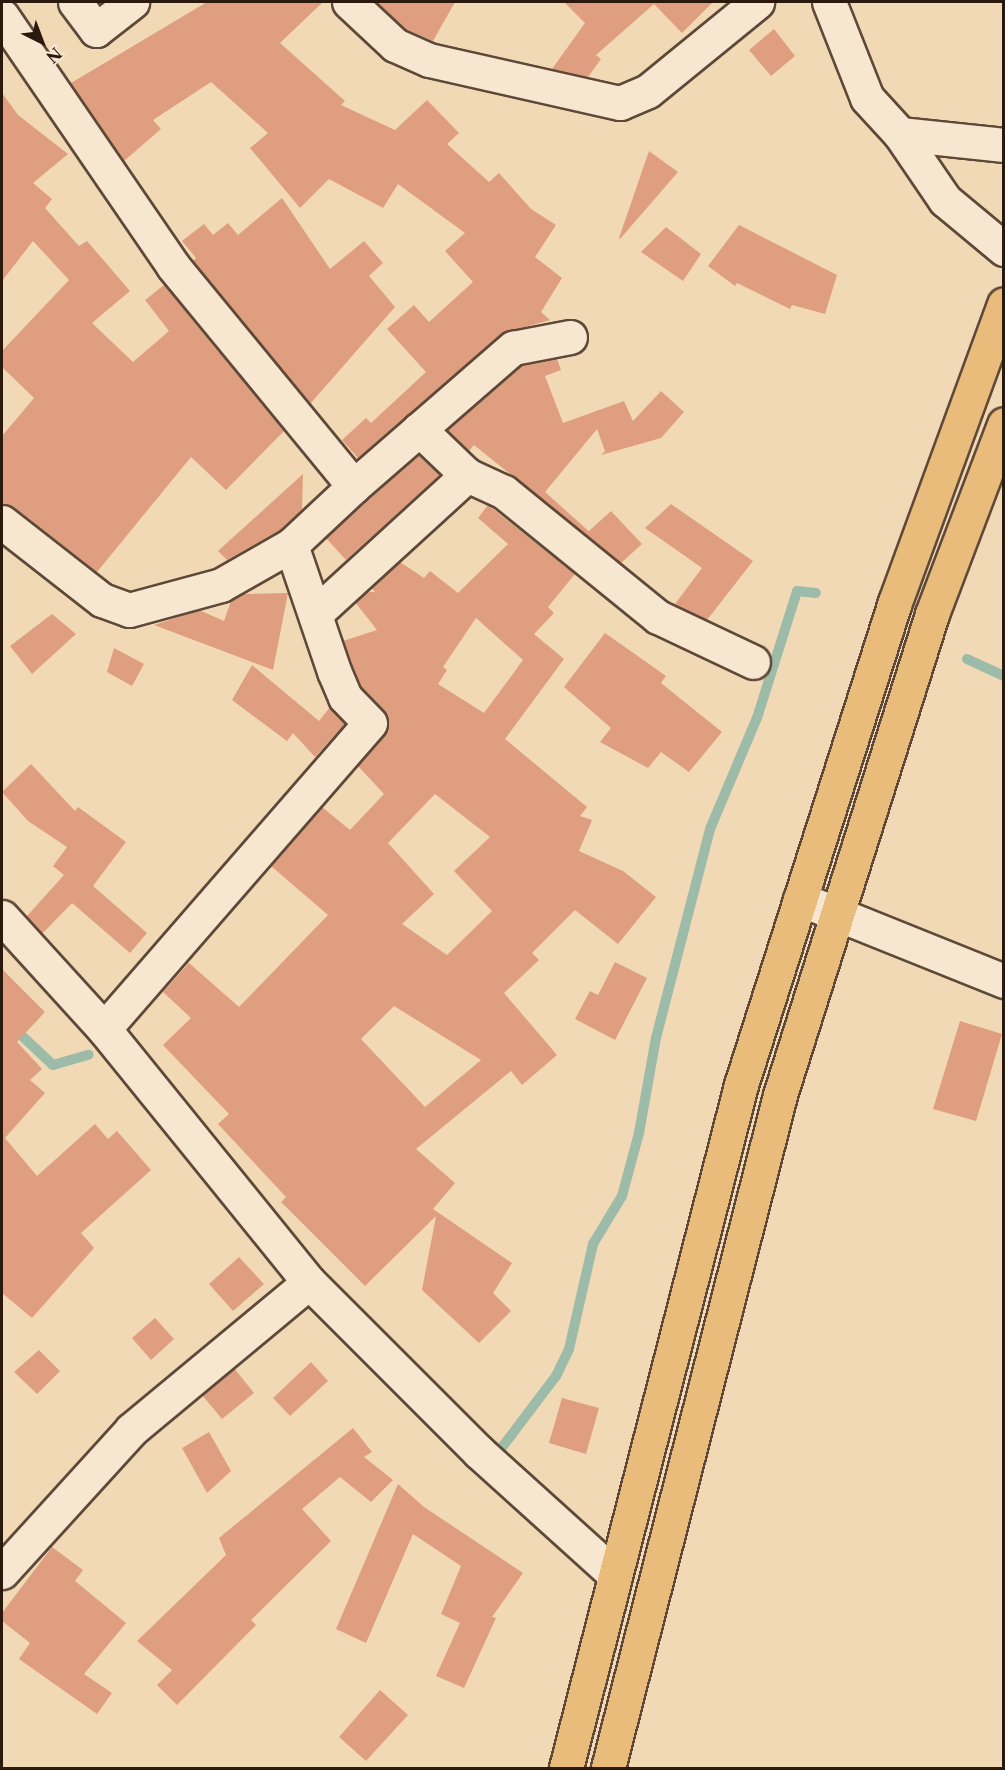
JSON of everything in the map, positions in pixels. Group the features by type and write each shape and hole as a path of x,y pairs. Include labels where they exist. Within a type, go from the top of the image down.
{"main road":[{"path":"566,1768 741,1085 895,602 1004,304"},
{"path":"608,1768 780,1095 932,614 1004,424"},
{"path":"598,1642 638,1652"}],"street":[{"path":"75,2 96,30 132,2"},
{"path":"350,2 395,45 429,60 620,103 648,91 757,2"},
{"path":"829,2 867,98 900,134 945,200 1004,249"},
{"path":"2,16 173,266 354,486"},
{"path":"900,134 1004,145"},
{"path":"2,522 102,600 129,610 221,585 291,545 354,486 513,348 570,337"},
{"path":"419,429 467,475 504,492 658,617 753,662"},
{"path":"316,613 467,475"},
{"path":"104,1029 370,723 345,697 291,545"},
{"path":"801,899 1004,981"},
{"path":"2,917 104,1029 309,1282 479,1452 615,1575"},
{"path":"2,1572 131,1430 309,1282"}],"building":[{"path":"207,2 323,2 280,43 345,101 341,105 395,130 427,100 459,133 447,144 489,182 499,173 531,209 556,225 535,257 562,278 541,312 550,320 501,334 358,458 342,440 366,418 371,423 426,372 387,329 414,305 429,322 473,282 445,251 465,233 398,184 383,208 329,179 300,208 250,148 268,133 211,82 153,120 161,129 124,161 71,83"},
{"path":"376,2 455,2 433,41 405,29"},
{"path":"564,2 713,2 682,33 654,4 596,55 601,59 588,77 552,69 585,23"},
{"path":"774,29 795,56 771,76 749,50"},
{"path":"2,93 18,115 68,154 33,183 52,199 45,208 79,246 87,241 130,291 92,323 133,362 169,331 145,300 164,285 284,431 226,490 191,457 97,572 14,507 2,504 2,436 34,398 2,367 2,351 69,280 33,241 2,281"},
{"path":"649,151 678,172 620,239 619,238"},
{"path":"282,198 330,269 364,241 383,263 369,276 395,307 310,404 193,261 196,258 182,241 204,224 213,235 228,223 238,235"},
{"path":"739,225 837,275 825,314 792,305 790,309 737,283 735,286 708,266"},
{"path":"666,227 701,254 683,281 641,252"},
{"path":"557,359 561,370 545,376 563,423 624,401 633,421 661,391 684,412 661,438 601,455 605,451 597,429 545,492 592,534 589,531 611,511 642,544 621,563 474,445 469,451 447,430 521,365"},
{"path":"419,455 440,475 346,560 326,538"},
{"path":"303,474 302,509 280,530 227,560 218,551"},
{"path":"671,504 753,561 707,620 675,604 702,568 645,528"},
{"path":"488,505 575,574 548,607 554,613 534,634 564,659 505,739 587,807 580,816 592,820 579,851 623,871 656,897 618,944 575,910 532,953 539,960 504,993 557,1055 522,1085 511,1071 416,1149 455,1183 433,1209 512,1263 493,1293 511,1311 479,1343 422,1290 436,1216 365,1286 281,1202 286,1197 218,1124 229,1114 163,1045 191,1018 163,992 189,963 239,1007 328,915 271,866 322,807 350,830 384,794 358,766 388,727 384,710 361,687 343,641 377,630 355,602 367,592 375,592 372,588 400,562 424,578 430,571 458,593 508,544 478,518","holes":["476,618 523,660 484,713 438,684 447,670 443,667","435,794 490,837 454,871 492,911 447,955 402,924 434,894 388,843","394,1006 481,1060 425,1107 361,1039"]},
{"path":"288,593 273,670 154,625 199,610 224,621 231,601 243,594"},
{"path":"52,614 76,634 32,674 10,646"},
{"path":"605,633 666,676 661,683 722,732 689,772 661,752 648,768 600,742 611,728 564,687"},
{"path":"114,648 144,664 132,686 107,672"},
{"path":"252,665 319,721 330,707 345,724 315,757 293,733 287,741 232,700"},
{"path":"31,764 75,811 78,807 126,842 93,886 147,933 130,953 72,903 42,934 27,916 64,875 53,866 67,847 28,821 2,792"},
{"path":"615,962 647,978 615,1040 575,1019 590,991 598,995"},
{"path":"2,969 45,1012 17,1042 42,1069 30,1080 45,1093 5,1138 37,1176 95,1124 108,1139 117,1131 151,1170 81,1233 94,1248 32,1318 2,1293"},
{"path":"960,1021 1002,1034 976,1121 933,1109"},
{"path":"239,1257 264,1284 233,1311 209,1284"},
{"path":"155,1318 174,1339 151,1360 132,1338"},
{"path":"39,1350 60,1371 37,1394 14,1372"},
{"path":"311,1362 328,1381 290,1416 273,1398"},
{"path":"234,1368 254,1393 222,1419 202,1395"},
{"path":"562,1398 599,1408 586,1454 549,1443"},
{"path":"353,1428 372,1452 364,1457 393,1480 371,1502 340,1477 302,1509 331,1541 251,1620 256,1625 177,1705 157,1685 172,1670 137,1641 226,1555 219,1538"},
{"path":"209,1432 231,1471 207,1493 182,1448"},
{"path":"398,1484 424,1507 523,1573 492,1617 496,1618 464,1688 436,1676 460,1623 441,1614 461,1566 413,1534 366,1643 336,1629"},
{"path":"52,1547 83,1570 75,1581 126,1623 84,1674 112,1693 97,1714 19,1659 30,1643 2,1621 2,1613"},
{"path":"380,1690 408,1715 366,1761 339,1737"}],"waterway":[{"path":"491,1444 500,1450 556,1376 569,1349 593,1244 622,1196 639,1133 656,1038 710,829 757,718 797,591 816,593"},
{"path":"967,659 1004,676"},
{"path":"2,1017 53,1065 89,1055"}]}
